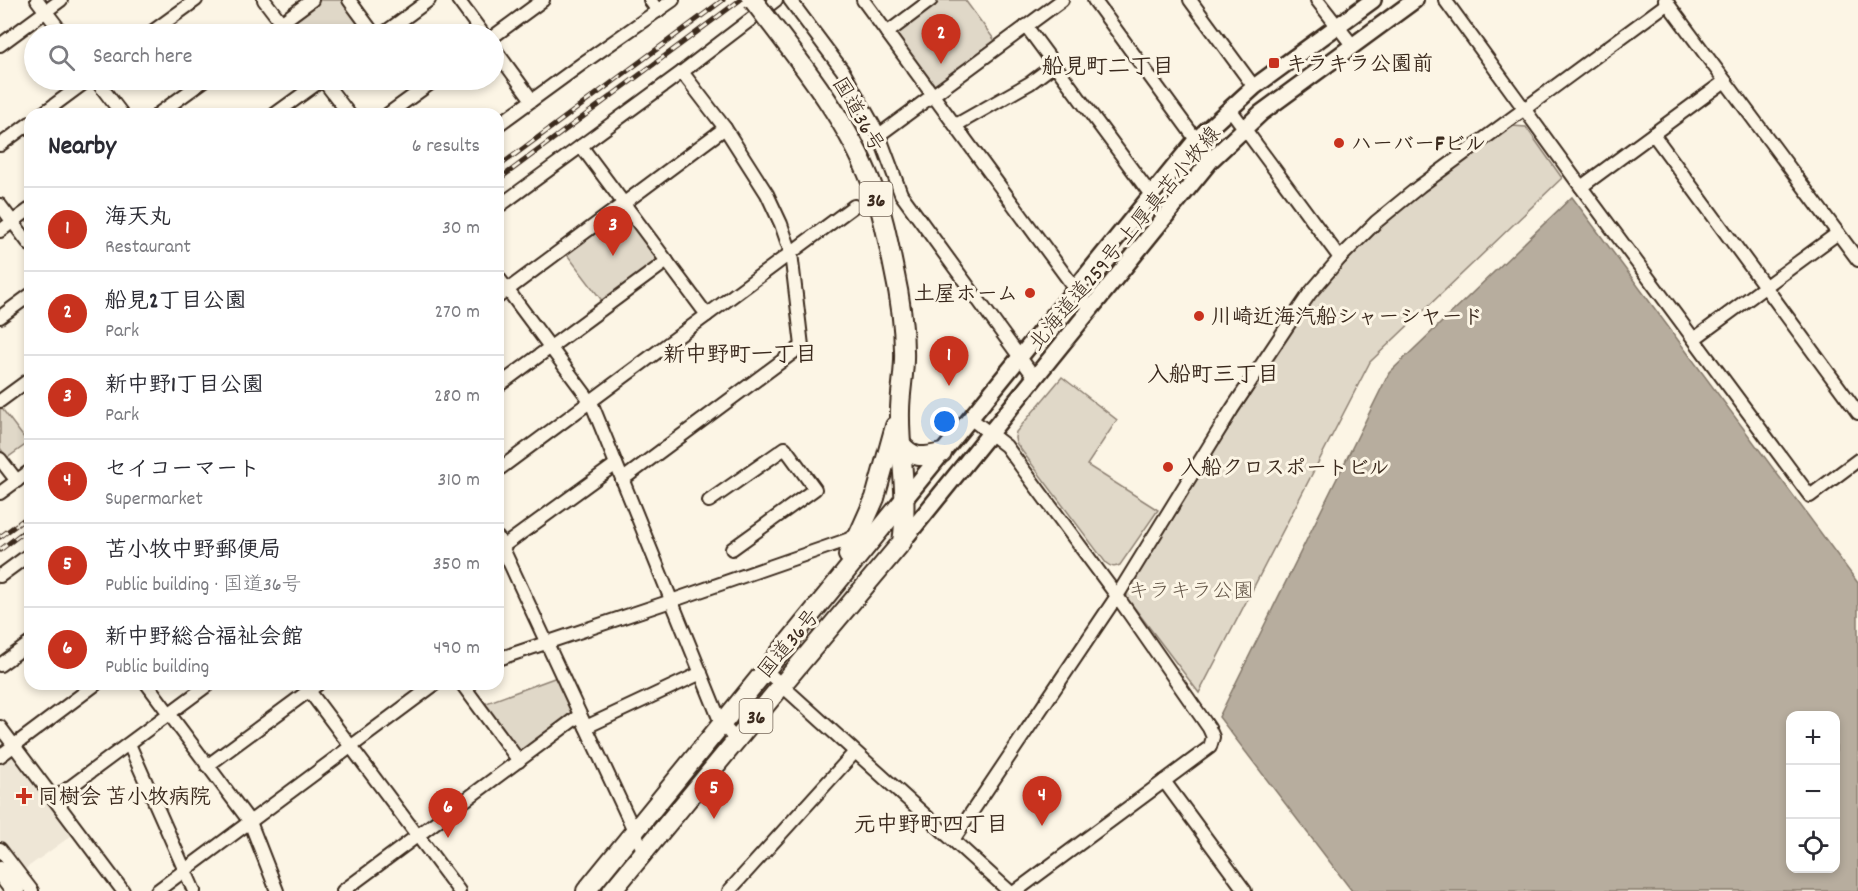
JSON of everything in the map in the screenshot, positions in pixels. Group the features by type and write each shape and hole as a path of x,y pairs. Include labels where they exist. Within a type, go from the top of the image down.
{"highway":[{"name":"国道36号","path":"607,888 644,852 902,542 906,522 903,504 900,410 904,352 900,301 888,238 871,182 854,146 801,63 753,0"},
{"name":"国道36号","path":"825,596 860,534 875,498 900,410"},
{"path":"901,444 908,453 922,458 942,453"},
{"name":"36","path":"883,466 883,480 887,492 903,504"},
{"name":"国道36号","path":"607,888 634,831 903,504"},
{"path":"0,871 15,891"}],"main road":[{"name":"北海道道259号 上厚真苫小牧線","path":"903,504 1196,140 1254,87 1373,0"},
{"name":"北海道道259号 上厚真苫小牧線","path":"902,542 1211,160 1261,112 1415,0"},
{"path":"903,504 931,506"}],"street":[{"path":"37,0 55,24"},
{"path":"28,24 61,0"},
{"path":"163,24 196,0"},
{"path":"264,0 281,23 312,0"},
{"path":"349,0 367,24"},
{"path":"397,24 429,0"},
{"path":"458,0 476,24"},
{"path":"504,29 543,0"},
{"path":"650,0 658,11"},
{"path":"504,121 673,0"},
{"path":"504,203 776,0"},
{"path":"790,0 843,71 879,135 901,194 1035,378"},
{"path":"863,0 1090,309"},
{"path":"887,33 931,0"},
{"path":"879,135 1062,0"},
{"path":"1094,0 1211,160"},
{"path":"1190,0 1254,87"},
{"path":"1317,0 1353,46"},
{"path":"1445,0 1810,496 1858,460"},
{"path":"953,840 1117,596 1232,409 1310,293 1340,258 1376,222 1420,186 1667,2 1858,260"},
{"path":"1026,26 1151,195"},
{"path":"0,45 24,27"},
{"path":"504,62 532,100"},
{"path":"956,125 1030,83 1054,65"},
{"path":"622,480 802,346 791,253 782,224 767,194 725,128 682,72"},
{"path":"1581,187 1725,81"},
{"path":"50,108 74,90"},
{"path":"104,90 117,108"},
{"path":"166,108 191,90"},
{"path":"283,108 309,90"},
{"path":"331,90 344,108"},
{"path":"396,108 421,90"},
{"path":"1230,109 1340,258"},
{"path":"0,145 24,127"},
{"path":"504,292 725,128"},
{"path":"1653,134 1858,413"},
{"path":"581,146 707,315"},
{"path":"0,205 24,237"},
{"path":"504,466 854,206"},
{"path":"0,231 24,214"},
{"path":"1694,339 1838,233"},
{"path":"504,382 667,261"},
{"path":"504,294 550,347 591,402 721,723 736,740"},
{"path":"0,317 24,299"},
{"path":"0,401 24,383"},
{"path":"970,418 1006,446 1117,596 1213,737 1210,747 1016,891"},
{"path":"709,501 785,448 815,489 732,549"},
{"path":"0,459 16,481"},
{"path":"504,542 616,464"},
{"path":"0,494 24,475"},
{"path":"504,657 671,602 860,534"},
{"path":"504,555 644,852"},
{"path":"0,576 24,558"},
{"path":"0,665 24,647"},
{"path":"765,670 1009,891"},
{"path":"343,891 519,761 583,721 701,673"},
{"path":"0,756 88,690"},
{"path":"151,690 249,822 277,891"},
{"path":"54,799 201,690"},
{"path":"207,766 305,690"},
{"path":"313,690 351,747 459,891"},
{"path":"157,891 427,690"},
{"path":"466,690 519,761"},
{"path":"0,727 123,891"},
{"path":"129,744 194,891"},
{"path":"729,891 855,752"},
{"path":"1164,781 1245,891"},
{"path":"0,849 32,891"}],"shaded area":[{"path":"1572,197 1858,583 1858,891 1352,891 1219,717 1389,373"},
{"name":"同樹会 苫小牧病院","path":"13,750 75,833 21,872 0,844 0,759"}],"green space":[{"path":"319,0 342,0 361,24 288,24"},
{"path":"939,0 965,0 996,42 935,86 893,34"},
{"name":"キラキラ公園","path":"1512,126 1526,127 1562,178 1370,362 1199,693 1127,598 1127,588 1291,330 1329,281 1361,246 1402,209"},
{"path":"623,210 660,260 603,302 565,252"},
{"path":"1062,377 1117,420 1087,465 1158,510 1120,565 1116,567 1106,563 1016,443 1016,432"},
{"path":"0,406 24,438 24,446 7,458 0,448"},
{"path":"557,677 571,708 570,714 518,753 481,705"}],"railway":[{"path":"504,163 723,0"},
{"path":"504,176 740,0"},
{"path":"0,537 24,519"},
{"path":"0,550 24,532"}],"place":[{"name":"キラキラ公園前","path":"1274,63"},
{"name":"船見2丁目公園","path":"941,64"},
{"name":"ハーバーFビル","path":"1339,143"},
{"name":"新中野1丁目公園","path":"613,256"},
{"name":"土屋ホーム","path":"1030,293"},
{"name":"川崎近海汽船シャーシヤード","path":"1199,316"},
{"name":"海天丸","path":"949,386"},
{"name":"入船クロスポートビル","path":"1168,467"},
{"name":"同樹会 苫小牧病院","path":"24,796"},
{"name":"苫小牧中野郵便局","path":"714,819"},
{"name":"セイコーマート","path":"1042,826"},
{"name":"新中野総合福祉会館","path":"448,838"}],"district":[{"name":"船見町二丁目","path":"1108,65"},
{"name":"新中野町一丁目","path":"740,353"},
{"name":"入船町三丁目","path":"1213,373"},
{"name":"元中野町四丁目","path":"931,823"}]}
